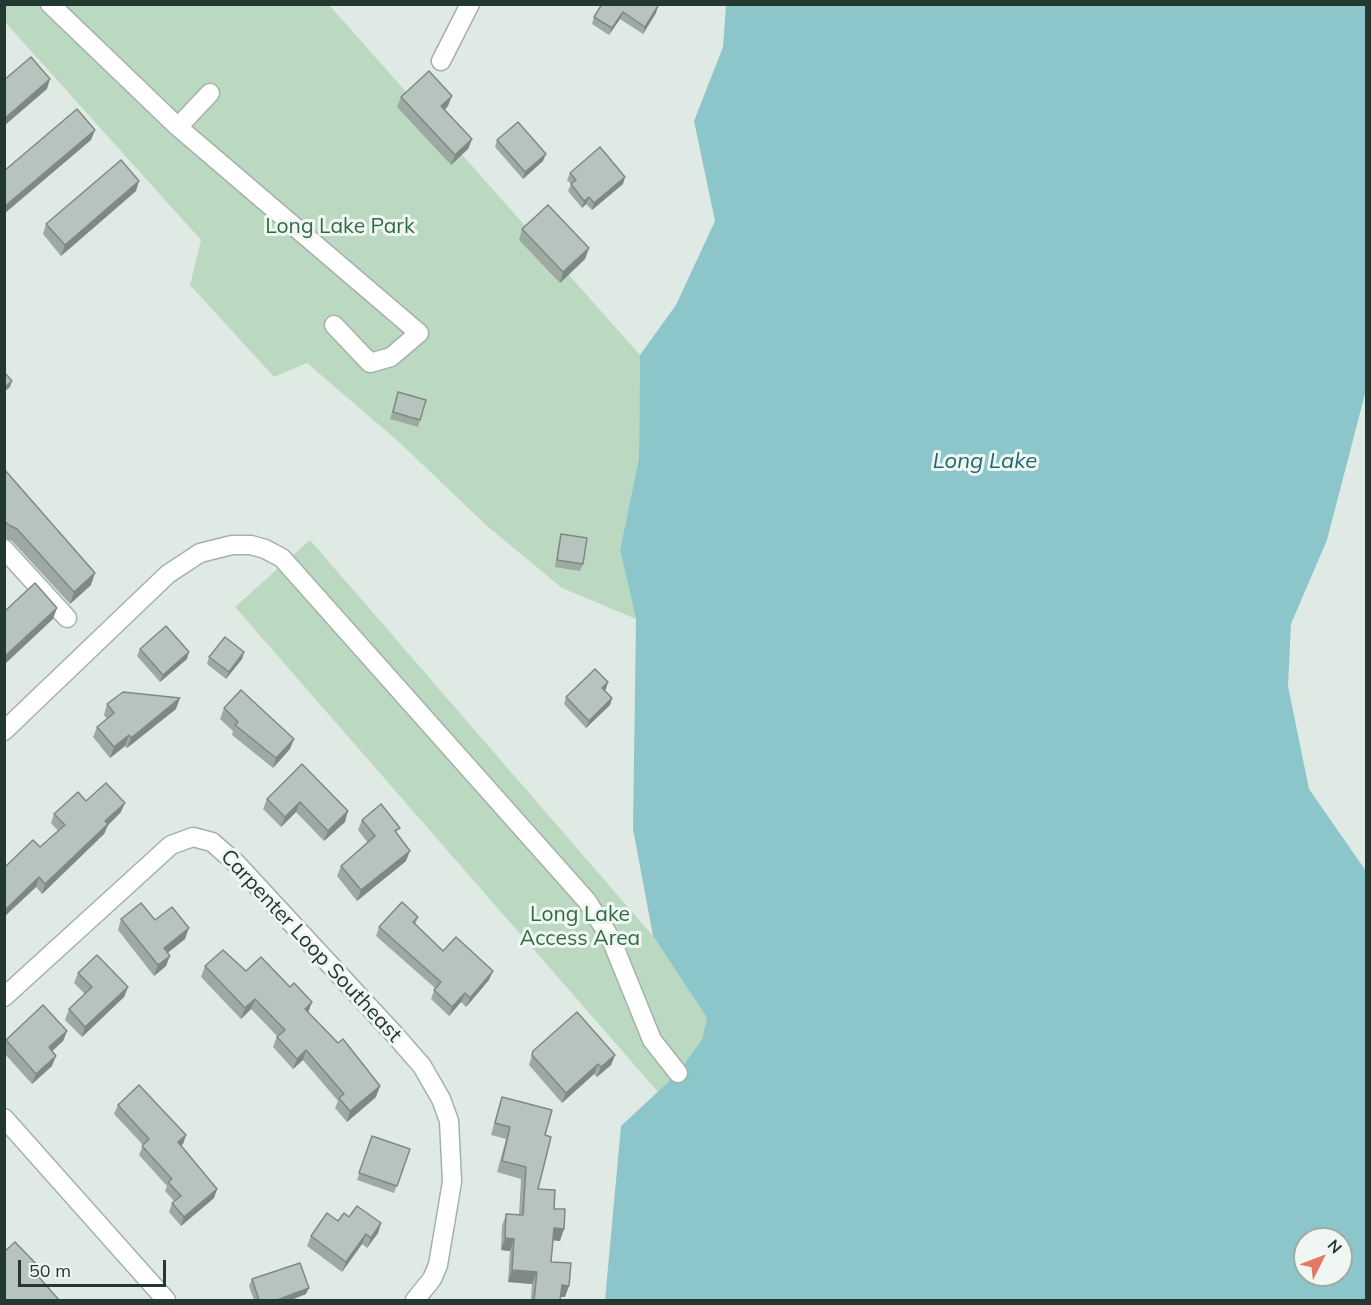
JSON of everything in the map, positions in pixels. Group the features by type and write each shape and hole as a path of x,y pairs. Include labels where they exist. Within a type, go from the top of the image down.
{"street":[{"path":"50,4 178,127 419,333 391,357 370,363 334,325"},
{"path":"441,60 470,4"},
{"path":"178,127 210,93"},
{"path":"4,731 168,574 200,553 231,544 251,545 265,549 282,558 587,901 611,939 652,1040 678,1073"},
{"path":"4,549 67,618"},
{"name":"Carpenter Loop Southeast","path":"4,997 171,845 194,837 212,842 237,864 395,1035 422,1066 441,1099 449,1121 452,1182 438,1265 432,1279 415,1300"},
{"path":"4,1118 166,1300"}],"green space":[{"name":"Long Lake Park","path":"4,5 329,5 640,355 639,458 620,550 636,619 562,588 487,526 399,442 307,363 274,377 190,285 201,240 5,22"},
{"name":"Long Lake Access Area","path":"310,540 653,936 707,1018 702,1039 678,1073 658,1092 235,607"}],"water":[{"name":"Long Lake","path":"726,5 1366,5 1366,390 1327,540 1291,624 1288,686 1309,789 1366,871 1366,1300 605,1300 621,1126 678,1073 702,1039 707,1018 653,936 633,829 636,619 620,550 639,458 640,355 676,305 715,221 694,121 723,47"}],"building":[{"path":"602,4 655,4 658,6 645,27 623,12 612,28 594,17"},
{"path":"31,57 50,79 4,119 4,80"},
{"path":"429,71 452,96 441,106 472,139 455,155 401,97"},
{"path":"77,109 95,130 4,207 4,171"},
{"path":"518,122 546,154 525,172 497,140"},
{"path":"600,147 625,177 594,203 589,197 584,201 571,184 576,180 570,173"},
{"path":"121,160 139,181 65,245 46,224"},
{"path":"548,205 589,248 563,272 522,229"},
{"path":"4,372 12,381 4,388"},
{"path":"398,392 426,400 420,420 393,412"},
{"path":"4,469 95,573 74,592 17,529 4,521"},
{"path":"561,534 587,538 583,564 557,560"},
{"path":"35,583 57,608 4,657 4,612"},
{"path":"166,626 189,652 163,675 140,649"},
{"path":"225,637 244,652 229,672 209,657"},
{"path":"595,669 608,682 602,688 612,698 589,721 566,697"},
{"path":"241,690 294,739 276,758 235,725 238,722 224,708"},
{"path":"123,692 180,698 131,738 129,735 114,747 97,727 114,713 107,704"},
{"path":"302,764 348,811 328,831 300,802 285,817 267,799"},
{"path":"106,783 125,803 105,821 108,824 45,884 39,877 4,911 4,868 33,840 40,847 65,825 54,814 78,792 86,801"},
{"path":"381,804 400,828 395,831 410,851 361,890 341,866 375,836 362,820"},
{"path":"402,902 418,917 413,922 443,951 456,937 493,971 470,998 465,993 452,1007 434,990 441,982 379,927"},
{"path":"141,903 155,920 172,907 189,928 164,948 170,956 158,965 121,919"},
{"path":"223,950 246,971 261,957 290,987 294,983 312,1002 305,1009 338,1043 343,1039 380,1086 350,1111 339,1098 344,1094 306,1050 297,1059 277,1037 285,1030 255,999 245,1008 205,966"},
{"path":"97,955 128,987 85,1027 69,1009 92,987 78,973"},
{"path":"43,1005 67,1031 49,1047 56,1056 36,1074 6,1040"},
{"path":"577,1012 615,1055 601,1067 598,1064 566,1093 532,1055 533,1051"},
{"path":"139,1085 186,1135 178,1142 217,1189 184,1217 172,1203 181,1196 168,1182 172,1179 142,1146 149,1139 118,1105"},
{"path":"502,1097 552,1110 545,1135 551,1137 538,1189 555,1190 554,1209 565,1209 564,1229 554,1228 551,1262 571,1263 569,1286 562,1285 560,1300 534,1300 537,1272 512,1270 514,1239 505,1238 506,1214 523,1215 526,1167 502,1161 510,1127 495,1123"},
{"path":"372,1136 410,1149 397,1186 359,1173"},
{"path":"357,1206 381,1223 371,1238 366,1234 346,1262 311,1236 327,1213 338,1221 344,1213 349,1217"},
{"path":"15,1242 42,1270 37,1275 59,1300 4,1300 4,1252"},
{"path":"300,1263 309,1288 277,1300 259,1300 252,1279"}]}
